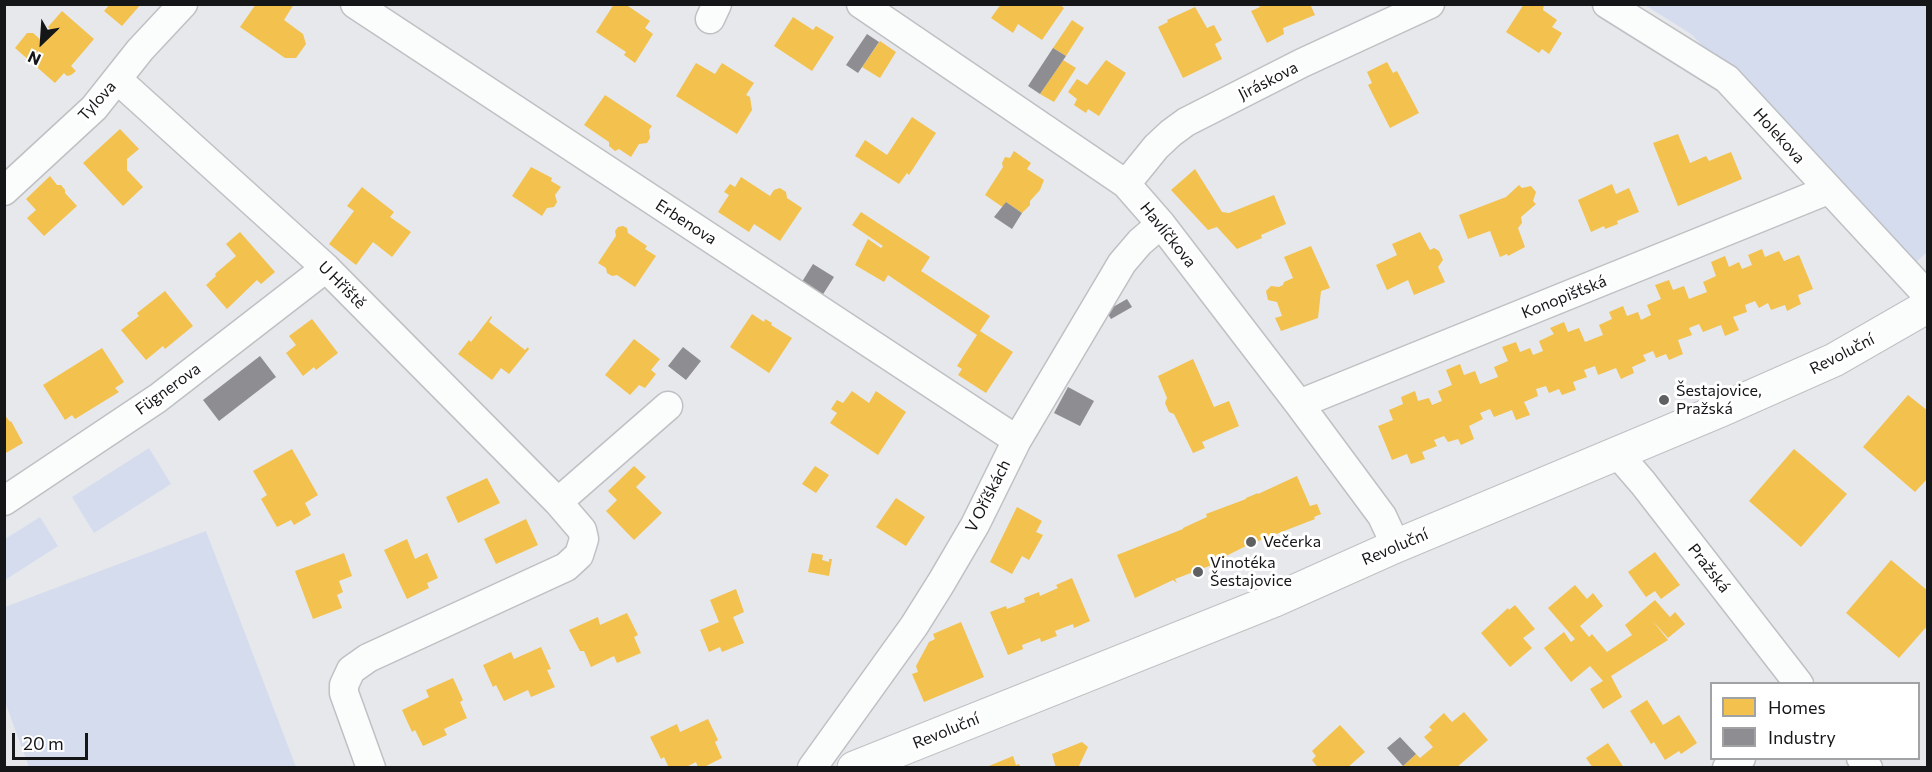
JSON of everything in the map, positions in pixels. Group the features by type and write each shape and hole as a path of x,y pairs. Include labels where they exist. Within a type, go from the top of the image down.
{"street":[{"name":"Tylova","path":"4,190 94,108 140,50 183,4"},
{"name":"Erbenova","path":"355,4 1017,440"},
{"name":"Havlíčkova","path":"861,4 1125,184 1161,224 1299,404 1382,516 1396,546"},
{"name":"Jiráskova","path":"1125,184 1156,147 1186,122 1302,63 1430,4"},
{"name":"Holekova","path":"1607,4 1727,79 1928,296"},
{"name":"U Hřiště","path":"117,79 326,268 558,502 582,530 582,547 574,561 556,572 368,658 351,670 344,685 344,693 371,768"},
{"name":"Konopišťská","path":"1299,404 1828,190"},
{"name":"V Oříškách","path":"812,768 914,626 941,584 975,525 1017,440 1126,258 1161,224"},
{"name":"Fügnerova","path":"4,501 158,398 326,268"},
{"name":"Revoluční","path":"854,768 1275,600 1396,546 1834,360 1928,306"},
{"path":"558,502 668,406"},
{"name":"Pražská","path":"1617,453 1643,483 1797,682"}],"shaded area":[{"path":"1645,5 1927,5 1927,252 1913,265 1691,34"},
{"path":"149,448 171,484 94,533 72,497"},
{"path":"40,517 58,546 5,580 5,539"},
{"path":"206,531 296,767 29,767 5,702 5,607"}],"building: Homes":[{"path":"110,4 141,4 122,26 104,11"},
{"path":"256,4 294,4 284,20 303,34 306,44 296,58 285,58 240,27"},
{"path":"614,4 625,4 650,21 645,28 653,34 635,63 624,55 626,52 596,32"},
{"path":"1001,4 1059,4 1064,8 1042,40 1018,24 1013,33 991,18"},
{"path":"1258,4 1310,4 1315,15 1283,28 1284,34 1267,43 1251,11 1260,7"},
{"path":"1524,4 1544,4 1543,10 1557,20 1552,27 1562,33 1549,54 1542,49 1539,53 1506,32"},
{"path":"1195,7 1207,28 1214,25 1222,40 1215,44 1222,59 1183,78 1158,27 1168,22 1167,20"},
{"path":"62,11 94,39 71,66 76,71 67,76 64,73 55,83 15,48 27,33 33,33 45,41 53,32 48,27"},
{"path":"793,17 813,30 816,26 834,37 812,71 774,46"},
{"path":"1072,20 1084,28 1066,56 1053,48"},
{"path":"880,41 896,52 880,78 862,67"},
{"path":"1063,60 1076,68 1054,102 1040,94"},
{"path":"1106,60 1126,73 1099,116 1088,109 1086,113 1074,105 1077,99 1068,92 1077,79 1087,85"},
{"path":"1387,62 1393,73 1397,71 1419,113 1390,128 1368,85 1372,83 1367,72"},
{"path":"696,63 715,74 722,63 754,83 746,95 750,97 752,110 737,134 676,96"},
{"path":"605,95 652,126 647,143 639,144 631,157 619,149 615,151 609,146 609,142 584,125"},
{"path":"912,117 936,133 909,175 907,173 899,184 855,156 865,140 887,155"},
{"path":"120,129 139,149 127,159 127,170 143,187 123,206 83,163"},
{"path":"1678,134 1690,163 1706,156 1709,161 1731,152 1742,179 1678,206 1653,143"},
{"path":"1014,151 1031,163 1027,169 1044,180 1040,190 1030,201 1030,205 1022,213 1006,202 1003,207 985,195 1003,167 1005,157 1010,158"},
{"path":"531,167 552,178 551,181 561,187 555,195 557,202 554,207 547,208 542,216 512,196"},
{"path":"1195,169 1222,212 1229,213 1274,195 1286,224 1237,249 1217,227 1208,230 1171,190"},
{"path":"50,176 57,185 61,185 77,206 44,236 27,218 36,210 26,199"},
{"path":"741,177 770,196 774,190 780,188 786,192 787,198 802,208 780,241 754,224 749,232 718,212 729,195 724,192 730,184 735,187"},
{"path":"1612,184 1616,194 1629,188 1639,212 1617,221 1618,224 1605,229 1604,226 1591,232 1578,200"},
{"path":"1519,185 1522,188 1531,186 1536,192 1533,201 1536,204 1521,217 1522,223 1518,228 1525,247 1508,256 1507,254 1500,257 1490,231 1468,239 1459,215 1506,197"},
{"path":"362,187 394,212 390,217 411,232 392,257 373,242 356,265 329,244 354,211 347,206"},
{"path":"861,212 930,257 921,271 990,316 980,331 1013,352 986,393 958,375 962,369 957,366 977,335 888,275 884,282 855,265 868,239 881,248 883,246 852,225"},
{"path":"618,227 627,228 628,233 647,246 645,249 656,256 635,287 617,275 612,276 607,273 606,268 598,263 616,236 615,231"},
{"path":"240,232 275,272 261,284 257,280 227,309 206,285 236,256 226,244"},
{"path":"1420,232 1430,250 1434,248 1439,251 1443,260 1438,267 1445,282 1414,295 1408,280 1387,290 1376,265 1397,255 1392,244"},
{"path":"1311,246 1330,288 1321,291 1318,318 1281,331 1275,318 1282,316 1277,302 1268,300 1266,291 1271,286 1279,287 1293,278 1284,257"},
{"path":"1762,249 1765,257 1779,251 1784,261 1799,255 1813,289 1798,295 1801,304 1787,311 1785,305 1771,310 1768,303 1759,308 1755,301 1745,305 1747,312 1733,317 1739,330 1725,336 1721,325 1703,332 1699,324 1689,328 1692,335 1678,340 1683,354 1669,360 1666,354 1656,358 1653,351 1643,355 1646,361 1632,367 1634,373 1621,379 1616,368 1598,375 1595,366 1584,370 1587,377 1573,382 1576,390 1562,395 1559,389 1549,393 1546,386 1536,389 1538,396 1524,402 1530,415 1516,420 1512,410 1494,417 1490,409 1480,413 1483,419 1469,426 1474,439 1461,445 1458,439 1448,442 1444,436 1434,440 1437,446 1422,452 1425,459 1411,464 1407,454 1392,460 1378,426 1393,420 1389,410 1403,404 1401,397 1415,391 1418,401 1429,398 1432,405 1442,401 1438,391 1452,385 1446,370 1460,364 1464,375 1475,371 1480,384 1498,377 1494,367 1508,361 1502,347 1516,342 1520,352 1530,348 1533,355 1543,351 1539,341 1554,334 1550,328 1564,322 1568,332 1579,328 1585,342 1603,335 1599,325 1612,319 1609,312 1623,306 1627,316 1638,312 1641,320 1651,315 1647,305 1661,299 1655,285 1669,280 1673,290 1684,286 1689,299 1707,292 1703,282 1716,276 1711,262 1725,256 1729,267 1739,262 1742,269 1752,265 1748,255"},
{"path":"165,291 193,326 165,349 163,346 146,360 121,330 139,316 137,313"},
{"path":"752,314 764,322 765,319 772,323 771,325 792,338 769,373 730,347"},
{"path":"491,316 489,322 525,350 528,347 529,349 509,374 501,368 492,380 458,354 469,340 471,342"},
{"path":"312,319 338,353 316,370 314,367 303,376 286,353 296,345 289,336"},
{"path":"634,339 660,359 651,370 656,374 645,388 639,385 630,395 605,375"},
{"path":"102,348 124,382 115,388 119,392 75,419 72,415 65,420 43,385"},
{"path":"1193,359 1214,407 1229,401 1239,426 1202,442 1205,448 1193,453 1174,414 1169,412 1165,403 1167,398 1158,376"},
{"path":"852,391 869,403 876,391 906,412 878,455 830,423 837,413 831,409 837,400 843,403"},
{"path":"1908,395 1928,411 1928,478 1915,492 1863,447"},
{"path":"4,414 11,421 23,443 4,454"},
{"path":"292,449 318,495 305,503 311,515 294,525 291,520 277,527 261,499 267,495 253,471"},
{"path":"1794,449 1847,494 1801,547 1749,501"},
{"path":"634,466 646,477 636,487 662,513 634,540 606,511 617,500 608,491"},
{"path":"815,466 829,475 816,493 802,484"},
{"path":"1297,476 1310,506 1317,504 1321,514 1314,517 1315,519 1248,545 1224,557 1225,560 1175,579 1177,583 1173,580 1135,598 1117,555 1183,529 1207,517 1206,514"},
{"path":"487,478 500,503 458,523 446,497"},
{"path":"896,498 925,517 906,546 876,527"},
{"path":"1017,507 1042,521 1036,532 1043,535 1029,560 1022,556 1012,574 990,562"},
{"path":"526,519 538,545 496,564 484,539"},
{"path":"407,539 415,559 427,553 438,578 427,583 429,588 407,599 384,550"},
{"path":"1655,552 1680,585 1661,599 1655,591 1646,597 1628,572"},
{"path":"344,553 352,576 339,581 343,592 337,595 342,608 313,619 295,571"},
{"path":"812,553 823,555 822,560 829,562 829,559 832,559 829,576 808,572"},
{"path":"1891,560 1928,591 1928,625 1899,658 1846,613"},
{"path":"1072,578 1090,621 1074,628 1073,624 1055,631 1057,636 1041,642 1040,638 1022,645 1023,649 1008,655 990,612 1025,602 1024,598 1039,592 1040,596 1058,588 1056,585"},
{"path":"1575,585 1587,599 1593,593 1603,606 1580,626 1589,637 1592,634 1607,652 1632,635 1625,625 1655,600 1670,617 1675,612 1685,624 1668,638 1652,620 1668,640 1611,676 1622,697 1603,709 1590,689 1603,681 1590,666 1571,682 1544,648 1564,632 1571,642 1575,639 1548,608"},
{"path":"736,589 744,612 733,617 744,643 722,652 720,647 709,652 700,630 719,622 710,600"},
{"path":"1515,605 1535,629 1523,638 1532,648 1510,667 1481,633 1508,608 1509,610"},
{"path":"627,613 638,635 634,637 641,653 617,663 614,656 591,667 584,651 580,651 569,630 598,617 600,625"},
{"path":"961,622 984,677 924,702 912,674 918,672 916,666 929,642 935,639 933,634"},
{"path":"541,647 551,669 547,670 555,687 531,697 528,690 504,701 496,685 493,687 483,665 511,652 514,659"},
{"path":"453,678 463,700 460,702 467,718 444,729 447,735 423,746 415,730 412,732 402,710 429,697 426,690"},
{"path":"1647,700 1663,725 1679,715 1697,743 1681,754 1679,751 1665,760 1654,742 1651,744 1630,711"},
{"path":"1464,712 1488,740 1456,768 1404,768 1403,766 1416,754 1420,758 1433,747 1424,737 1432,730 1429,727 1444,713 1452,722"},
{"path":"708,719 718,740 715,742 722,758 702,768 698,768 696,762 684,768 669,768 664,757 661,759 650,737 677,724 680,732"},
{"path":"1340,725 1365,752 1347,768 1318,768 1312,760 1316,756 1312,751"},
{"path":"1082,742 1088,747 1078,768 1056,768 1052,754"},
{"path":"1608,743 1624,768 1593,768 1586,758"},
{"path":"1013,756 1016,765 1019,764 1021,768 984,768"}],"building: Industry":[{"path":"867,34 879,42 858,73 846,65"},
{"path":"1053,48 1066,56 1040,94 1028,86"},
{"path":"1006,202 1022,213 1012,229 994,217"},
{"path":"813,264 834,277 820,299 800,285"},
{"path":"1127,299 1132,307 1111,319 1106,311"},
{"path":"683,347 701,361 686,380 668,366"},
{"path":"260,356 276,377 219,421 203,400"},
{"path":"1068,387 1094,401 1080,426 1054,413"},
{"path":"1400,737 1416,754 1403,766 1387,748"}],"place":[{"name":"Šestajovice, Pražská","path":"1664,400"},
{"name":"Večerka","path":"1251,542"},
{"name":"Vinotéka Šestajovice","path":"1198,572"}]}
